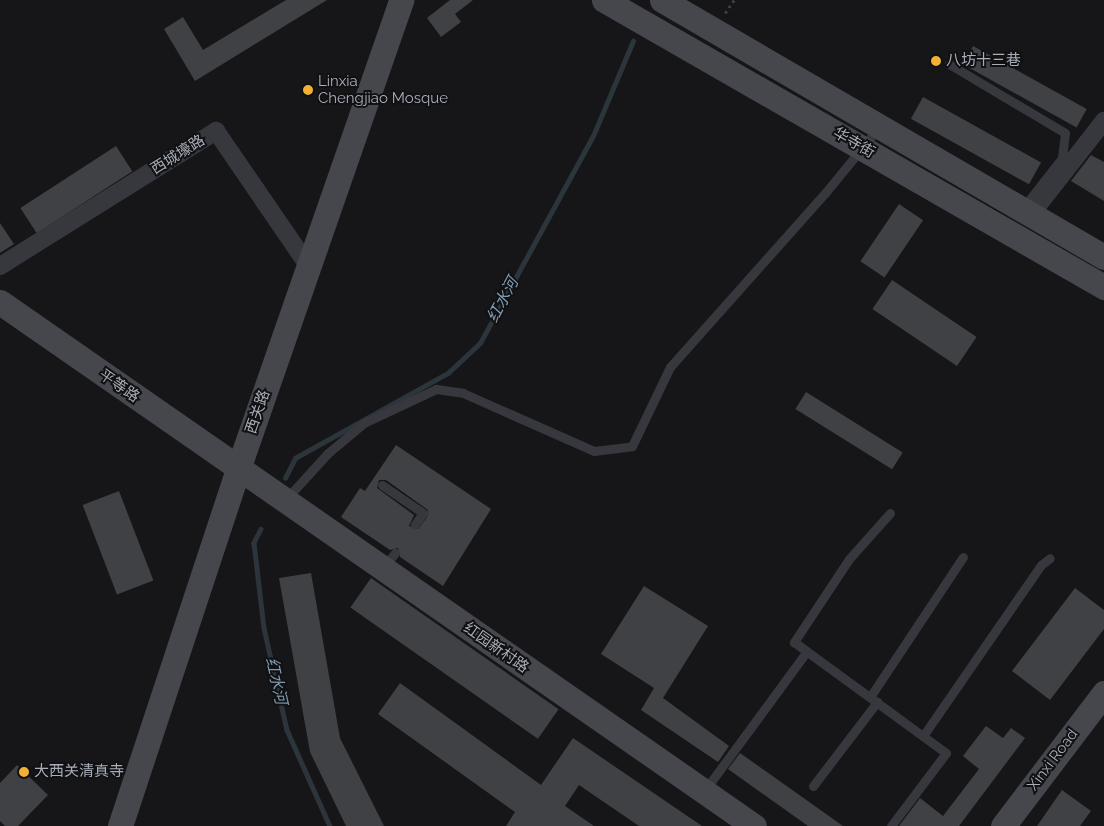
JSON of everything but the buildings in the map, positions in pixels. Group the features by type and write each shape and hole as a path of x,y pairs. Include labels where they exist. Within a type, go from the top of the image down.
{"main road":[{"name":"华寺街","path":"604,0 1104,287"},
{"name":"华寺街","path":"662,0 1104,257"},
{"name":"西关路","path":"120,826 238,470 309,267 405,4"},
{"name":"平等路","path":"0,302 238,470"},
{"name":"红园新村路","path":"238,470 284,501 389,561 754,826"},
{"name":"Xinxi Road","path":"1003,826 1104,693"}],"street":[{"path":"1027,211 1104,121"},
{"name":"西城壕路","path":"0,266 216,131 309,267"}],"lane":[{"path":"949,64 1066,133 1062,158 1027,211"},
{"path":"284,501 328,453 364,423 436,389 463,393 594,451 632,446 670,367 826,192 879,127"},
{"path":"382,485 423,513 415,524"},
{"path":"890,513 849,559 794,642 946,753 891,826"},
{"path":"813,786 873,699 963,557"},
{"path":"923,736 1041,565 1050,558"},
{"path":"704,791 807,651"}],"waterway":[{"name":"红水河","path":"285,478 295,458 448,373 480,343 593,136 633,41"},
{"name":"红水河","path":"261,529 254,543 264,628 287,730 330,826"}],"place":[{"name":"八坊十三巷","path":"936,61"},
{"name":"Linxia Chengjiao Mosque","path":"308,90"},
{"name":"大西关清真寺","path":"24,772"}]}
